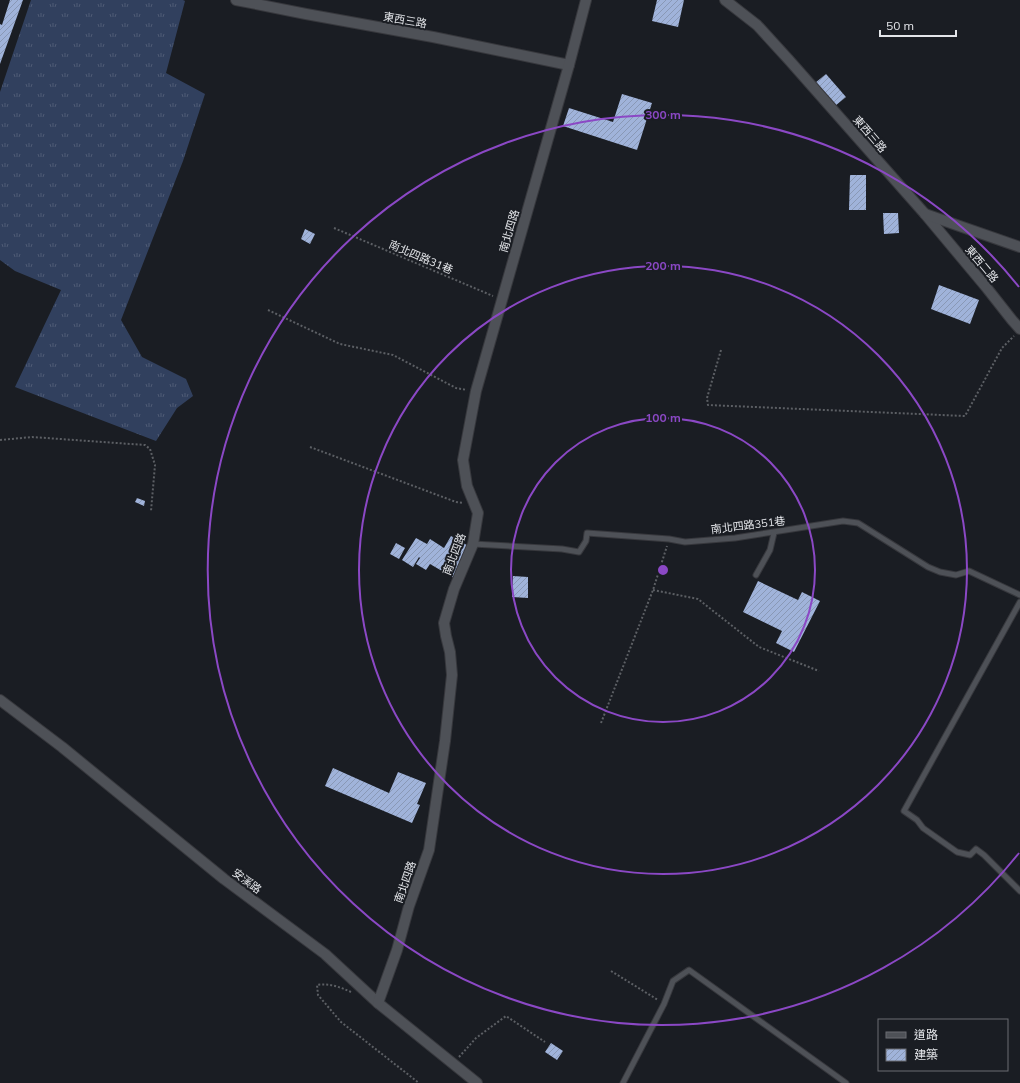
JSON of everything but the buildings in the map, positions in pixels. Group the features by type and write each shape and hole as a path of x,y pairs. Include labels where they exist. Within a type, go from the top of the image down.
{"street":[{"name":"東西三路","path":"236,0 314,16 433,37 569,65"},
{"name":"南北四路","path":"378,1003 397,950 409,906 429,850 445,740 452,675 450,652 444,622 454,589 473,544 478,513 467,486 463,460 476,391 569,65 586,0"},
{"name":"東西三路","path":"725,0 757,25 925,214 1020,247"},
{"name":"東西二路","path":"925,214 1020,329"},
{"name":"安溪路","path":"0,700 62,747 224,879 325,954 378,1003 477,1083"}],"lane":[{"name":"南北四路351巷","path":"473,544 562,548 579,552 586,541 587,533 669,539 685,542 774,533 843,521 858,523 928,567 940,572 956,575 969,571 1020,595"},
{"path":"756,574 770,550 774,533"},
{"path":"1020,602 904,811 917,820 923,828 957,852 970,855 976,849 1020,891"},
{"path":"623,1083 664,1004 673,981 689,970 846,1083"}],"path":[{"name":"南北四路31巷","path":"334,228 502,300"},
{"path":"268,310 340,344 393,355 456,388 476,391"},
{"path":"721,350 707,398 708,405 965,416 1002,348 1020,329"},
{"path":"0,440 32,436 145,446 150,449 155,465 151,511"},
{"path":"310,447 456,502 475,504"},
{"path":"601,723 653,590 669,539"},
{"path":"653,590 698,599 759,647 819,671"},
{"path":"611,971 664,1004"},
{"path":"354,994 341,988 325,984 317,985 318,995 341,1022 419,1083"},
{"path":"454,1064 476,1038 506,1016 545,1042"}],"green space":[{"path":"31,0 185,1 166,73 205,94 183,161 121,320 142,357 186,379 193,396 177,408 156,441 15,387 61,290 15,271 0,260 0,92"}]}
